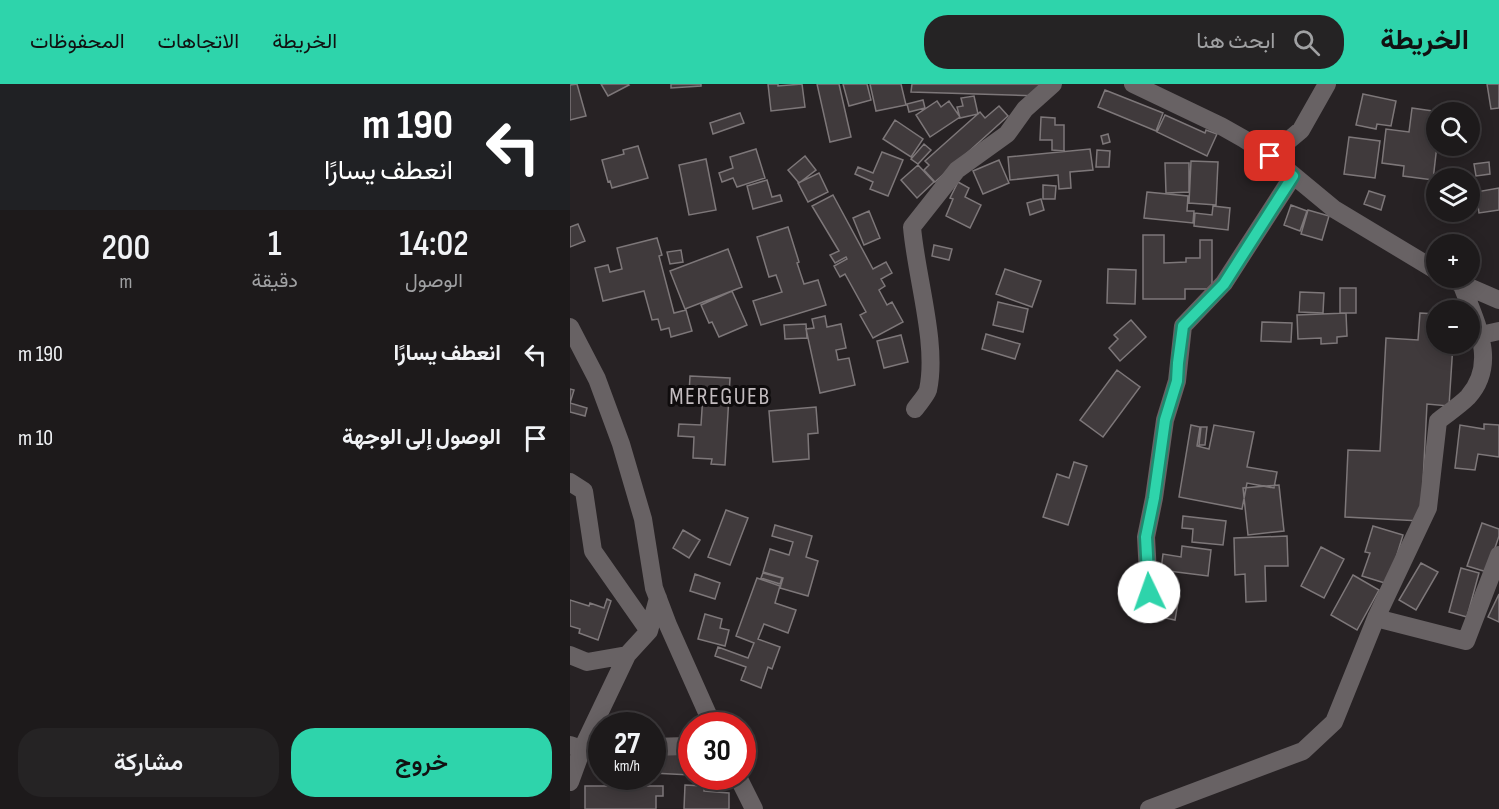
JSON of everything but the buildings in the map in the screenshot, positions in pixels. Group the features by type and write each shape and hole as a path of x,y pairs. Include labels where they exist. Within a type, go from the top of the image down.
{"street":[{"path":"915,409 928,392 931,358 914,254 912,227 957,170 1007,134 1025,109 1053,84"},
{"path":"1133,84 1221,126 1270,156 1344,216 1426,264"},
{"path":"1270,156 1301,130 1327,84"},
{"path":"1149,592 1146,537 1165,420 1177,381 1183,326 1224,284 1293,176"},
{"path":"1149,809 1303,751 1334,722 1376,618 1428,508 1438,421 1469,396 1485,373 1486,346 1490,333 1460,288"},
{"path":"1473,288 1499,300"},
{"path":"570,327 597,380 621,444 643,519 654,588 707,712"},
{"path":"570,482 584,490 593,551 649,631"},
{"path":"1376,618 1466,641 1499,555"},
{"path":"570,782 576,747 627,655 649,631 658,598"},
{"path":"570,655 586,662 627,655"},
{"path":"744,790 754,809"}],"district":[{"name":"MEREGUEB","path":"720,396"}],"route":[{"path":"1149,592 1146,537 1165,420 1177,381 1183,326 1224,284 1293,176 1270,156"}]}
